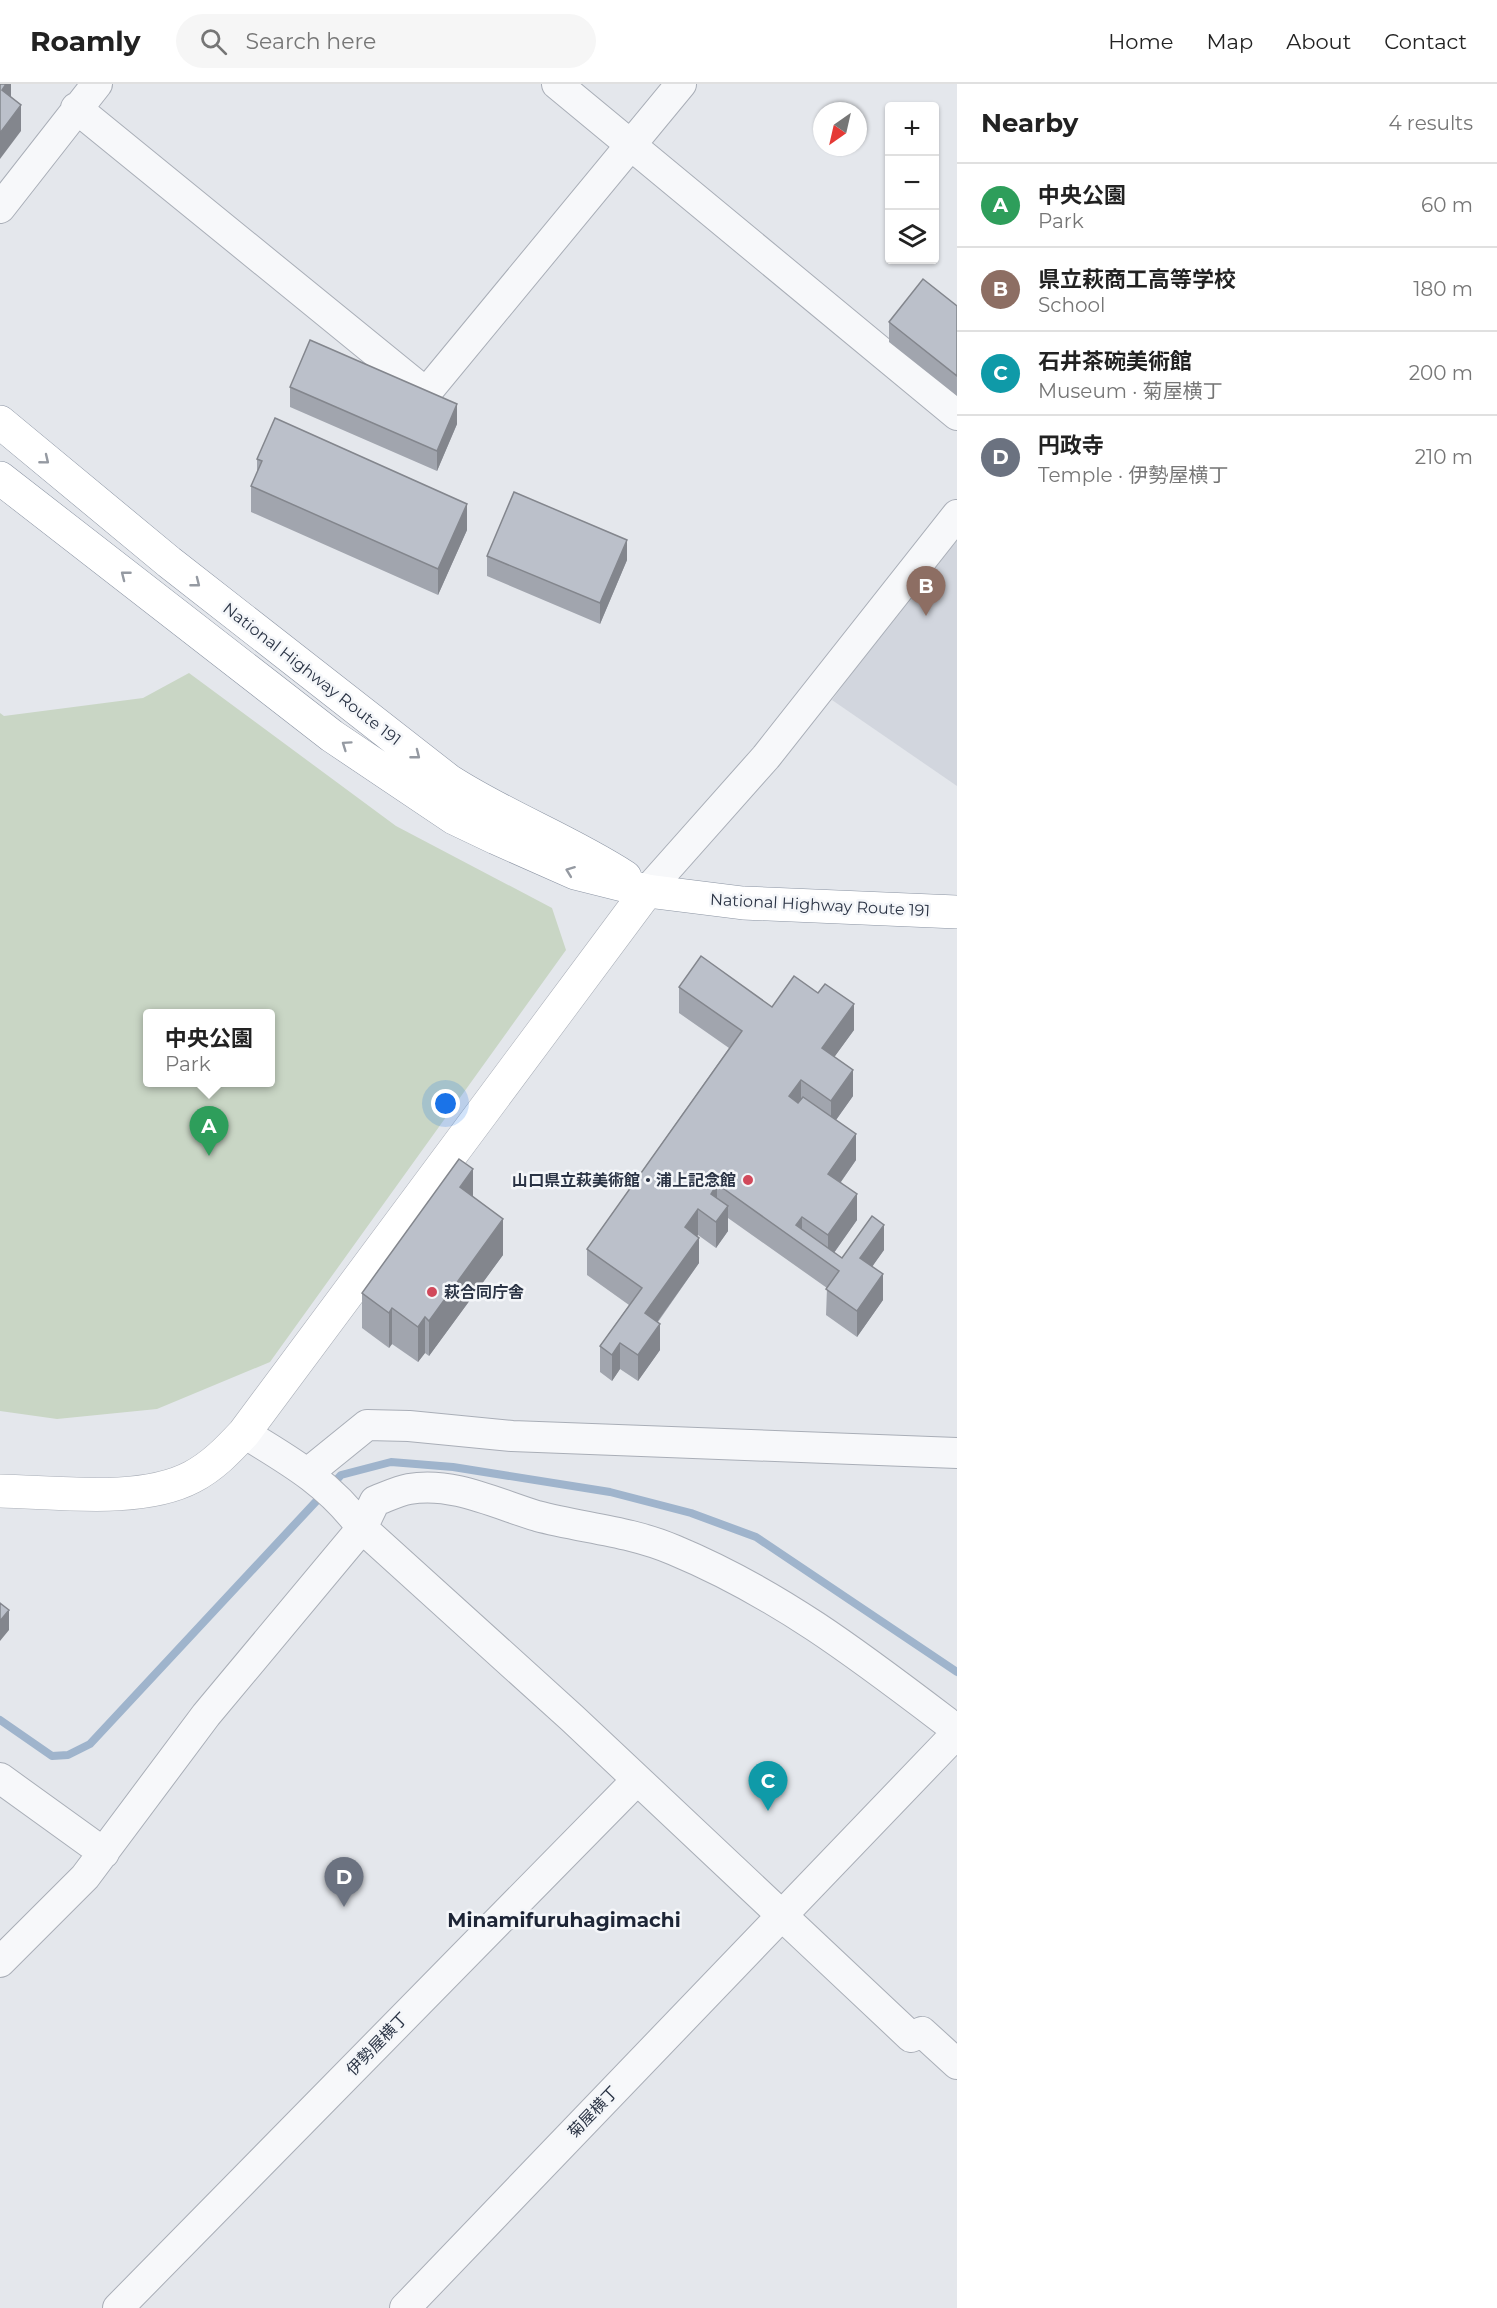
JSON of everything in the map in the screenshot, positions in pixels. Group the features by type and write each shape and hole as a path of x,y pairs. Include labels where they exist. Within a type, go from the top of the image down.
{"main road":[{"name":"National Highway Route 191","path":"0,423 169,562 448,780 483,803 584,850 647,891"},
{"name":"National Highway Route 191","path":"0,478 332,736 454,818 575,873 647,891 743,903 957,912"},
{"path":"0,1491 128,1493 162,1488 190,1478 217,1461 244,1433 647,891"}],"street":[{"path":"0,208 97,84"},
{"path":"557,84 957,415"},
{"path":"76,108 426,393 681,84"},
{"path":"647,891 766,757 957,515"},
{"path":"315,1478 367,1425 409,1426 512,1436 957,1453"},
{"path":"244,1433 315,1478 343,1503 362,1528 572,1718 911,2037 922,2032 957,2064"},
{"path":"0,1962 85,1877 206,1715 362,1528 375,1501 409,1489 446,1488 546,1518 630,1535 673,1549 769,1595 845,1645 957,1732"},
{"name":"菊屋横丁","path":"405,2308 957,1732"},
{"path":"0,1778 104,1852"},
{"name":"伊勢屋横丁","path":"118,2308 636,1780"}],"shaded area":[{"path":"957,532 957,786 832,700"}],"green space":[{"path":"189,673 396,826 552,908 566,950 270,1362 157,1409 57,1419 0,1411 0,713 4,716 143,698"}],"building":[{"path":"0,84 6,84 2,90 21,105 0,133"},
{"path":"923,279 957,306 957,376 889,322"},
{"path":"310,340 457,404 437,451 290,387"},
{"path":"275,418 467,504 438,569 251,486 262,461 257,459"},
{"path":"514,492 627,540 600,603 487,556"},
{"name":"山口県立萩美術館・浦上記念館","path":"701,956 772,1007 794,976 818,993 825,984 854,1004 822,1048 853,1070 831,1101 801,1080 789,1096 798,1103 803,1097 856,1134 828,1174 857,1194 828,1235 802,1217 796,1225 842,1258 872,1216 884,1225 860,1258 883,1274 857,1311 826,1289 839,1271 717,1184 711,1194 728,1206 716,1222 698,1209 685,1227 699,1238 645,1313 660,1324 638,1355 620,1343 612,1355 600,1346 642,1288 587,1249 742,1031 679,987"},
{"path":"459,1159 473,1169 460,1187 503,1219 429,1321 425,1317 418,1327 392,1308 389,1313 362,1293"},
{"path":"0,1603 9,1610 0,1621"}],"waterway":[{"path":"331,1486 341,1475 391,1462 453,1467 610,1492 691,1513 756,1537 957,1672"},
{"path":"0,1720 52,1756 68,1755 90,1744 323,1494"}],"place":[{"name":"県立萩商工高等学校","path":"926,616"},
{"name":"中央公園","path":"209,1156"},
{"name":"山口県立萩美術館・浦上記念館","path":"748,1180"},
{"name":"萩合同庁舎","path":"432,1292"},
{"name":"石井茶碗美術館","path":"768,1811"},
{"name":"円政寺","path":"344,1907"}],"district":[{"name":"Minamifuruhagimachi","path":"564,1920"}]}
